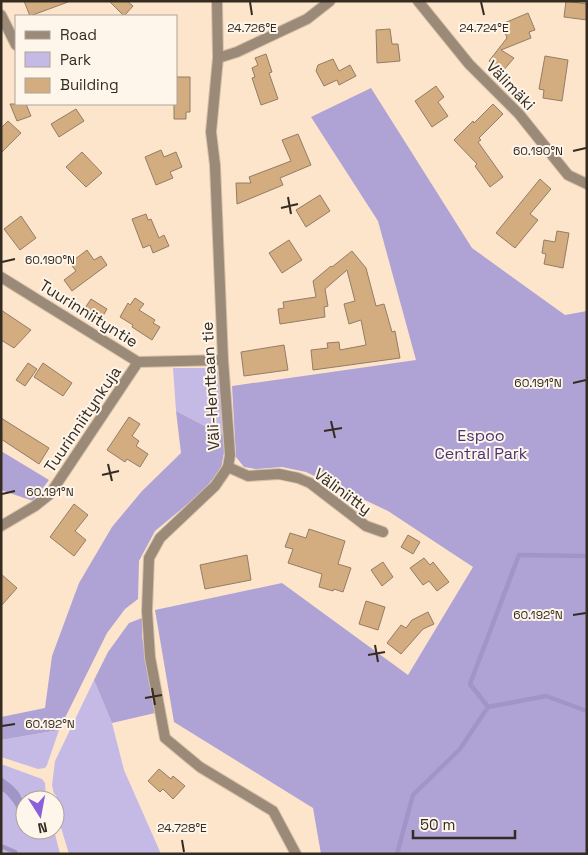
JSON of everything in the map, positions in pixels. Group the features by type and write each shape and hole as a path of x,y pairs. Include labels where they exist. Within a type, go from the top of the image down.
{"street":[{"name":"Väli-Henttaan tie","path":"217,1 218,58 211,132 215,165 223,360 230,443 228,468 215,486 160,538 149,558 147,612 150,657 158,709 165,738 200,767 273,811 296,854"},
{"path":"218,58 237,52 307,19 330,1"},
{"name":"Välimäki","path":"418,1 469,64 519,114 568,175 587,184"},
{"path":"1,15 15,43"},
{"name":"Tuurinniityntie","path":"1,277 29,292 138,362 223,360"},
{"name":"Tuurinniitynkuja","path":"1,526 35,506 50,494 138,362"},
{"name":"Väliniitty","path":"228,468 248,476 279,474 310,482 366,526 383,532"}],"green space":[{"name":"Espoo Central Park","path":"371,88 472,248 565,315 587,311 587,854 321,854 313,808 174,722 155,610 282,583 408,675 473,567 388,511 306,472 282,467 256,469 244,467 236,457 232,386 416,360 378,221 311,117"},
{"path":"173,368 216,368 220,374 224,436 176,411"},
{"path":"176,411 224,436 225,447 221,469 202,492 155,531 139,561 138,599 125,609 107,633 59,730 1,740 1,717 45,708 52,656 79,583 112,527 142,491 181,453"},
{"path":"1,451 49,480 33,501 1,490"},
{"path":"142,618 142,636 155,713 112,723 94,680 108,652 129,623"},
{"path":"94,680 112,723 124,770 161,854 69,854 65,840 65,790 53,790 52,785 55,761"},
{"path":"59,730 45,768 38,769 1,757 1,740"},
{"path":"1,764 42,779 45,783 45,790 15,790 15,840 56,840 60,854 1,854"}],"shaded area":[{"path":"1,777 17,790 15,790 15,806 10,798 1,790"}],"building":[{"path":"24,1 68,1 33,15 30,15"},
{"path":"109,1 127,1 133,6 123,15"},
{"path":"566,1 587,4 587,20 564,17"},
{"path":"528,13 535,30 529,32 531,38 501,50 514,58 502,72 489,61 507,38 502,24"},
{"path":"390,29 392,44 398,44 400,61 377,63 376,30"},
{"path":"266,54 272,72 269,73 278,99 261,105 252,78 255,77 252,68 258,65 255,58"},
{"path":"545,56 568,60 562,101 543,98 544,90 539,89"},
{"path":"333,59 339,71 350,65 356,76 339,85 337,80 324,86 316,71 318,65"},
{"path":"178,77 190,77 190,112 186,112 186,119 174,119 174,105 178,105"},
{"path":"436,86 444,97 438,102 448,116 432,127 415,101"},
{"path":"10,104 26,105 31,116 17,121"},
{"path":"493,104 503,114 479,138 481,140 478,142 503,177 490,187 475,166 477,164 454,140"},
{"path":"76,109 84,121 59,137 51,124"},
{"path":"8,121 21,133 1,153 1,128"},
{"path":"298,134 311,165 280,178 283,185 237,204 236,183 251,183 249,177 291,161 282,140"},
{"path":"161,150 164,157 176,152 182,167 170,172 173,178 156,185 145,157"},
{"path":"82,152 102,173 86,187 66,167"},
{"path":"540,179 551,189 530,214 538,220 515,248 496,233"},
{"path":"320,195 330,211 306,227 296,210"},
{"path":"146,214 148,220 151,219 159,238 164,235 169,246 153,253 150,245 143,248 132,219"},
{"path":"21,216 36,238 20,250 4,229"},
{"path":"557,231 569,233 563,268 544,264 546,254 542,253 544,240 555,242"},
{"path":"289,240 302,260 282,273 269,253"},
{"path":"87,250 94,260 101,256 107,265 72,291 64,280 76,271 70,263"},
{"path":"352,251 366,268 376,306 384,304 392,332 395,331 400,358 313,370 311,350 328,348 327,343 339,342 340,350 366,345 361,320 349,324 344,304 355,301 347,270 325,289 328,306 324,307 325,317 280,324 278,309 284,308 283,302 316,297 313,281"},
{"path":"135,298 144,304 139,310 155,320 153,323 160,327 152,340 120,317 128,303 130,305"},
{"path":"91,299 107,309 100,321 88,313 90,311 85,308"},
{"path":"1,310 31,330 14,348 1,340"},
{"path":"284,345 288,370 244,376 241,352"},
{"path":"28,363 37,369 25,386 16,380"},
{"path":"43,363 72,383 63,396 34,377"},
{"path":"129,417 140,424 132,436 139,441 136,446 148,454 140,467 127,459 125,462 107,450"},
{"path":"1,418 49,448 39,464 1,439"},
{"path":"74,504 88,515 75,531 86,540 74,556 50,537"},
{"path":"309,529 345,541 338,564 351,568 343,592 319,587 322,574 288,563 293,549 285,547 290,533 306,538"},
{"path":"408,535 420,542 413,554 401,547"},
{"path":"247,555 251,580 205,589 200,565"},
{"path":"424,558 430,565 433,562 449,582 437,591 429,581 423,585 410,568"},
{"path":"383,562 393,577 382,586 371,570"},
{"path":"1,574 17,588 1,606"},
{"path":"366,601 385,607 378,630 359,624"},
{"path":"428,612 434,624 423,629 401,654 387,643 401,625 406,628 412,620"},
{"path":"159,769 171,779 173,776 185,786 173,799 163,789 160,792 148,781"}],"waterway":[{"path":"488,707 470,684 519,555 587,556"},
{"path":"397,854 413,795 460,749 488,707 546,696 587,711"},
{"path":"1,846 15,852"}]}
